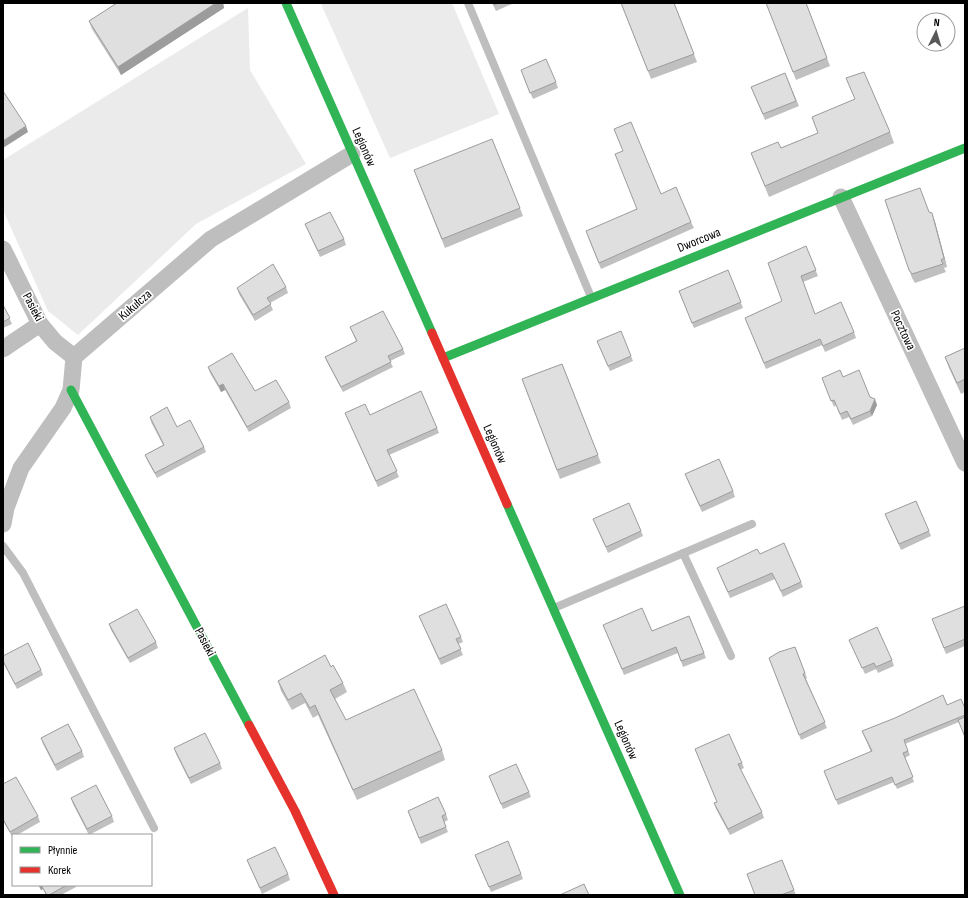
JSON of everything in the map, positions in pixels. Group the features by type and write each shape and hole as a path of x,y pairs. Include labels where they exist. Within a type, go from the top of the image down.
{"street":[{"name":"Legionów","path":"286,3 680,895"},
{"name":"Dworcowa","path":"443,358 965,148"},
{"name":"Kukułcza","path":"74,357 211,239 352,154"},
{"name":"Pocztowa","path":"841,197 965,463"},
{"name":"Pasieki","path":"3,249 40,324 55,342 74,357"},
{"path":"3,349 40,324"},
{"path":"3,524 6,508 21,468 63,408 71,390 74,357"},
{"name":"Pasieki","path":"71,390 295,811 334,895"}],"lane":[{"path":"468,3 591,298"},
{"path":"553,608 752,524"},
{"path":"3,546 23,573 154,828"},
{"path":"683,553 731,656"}],"shaded area":[{"path":"452,3 499,114 390,158 321,4"},
{"path":"248,8 250,70 306,164 196,224 78,335 48,311 3,210 3,160"}],"building":[{"path":"117,3 216,3 118,67 89,21"},
{"path":"621,3 674,3 694,54 648,71"},
{"path":"766,3 806,3 827,58 793,72"},
{"path":"546,59 556,82 530,93 521,70"},
{"path":"864,72 890,132 765,186 751,153 778,142 781,148 818,133 812,117 855,99 846,78"},
{"path":"785,73 796,101 763,114 751,87"},
{"path":"3,91 26,126 3,141"},
{"path":"631,122 661,194 676,187 691,222 599,263 586,231 637,209 615,154 623,151 614,129"},
{"path":"492,139 520,208 442,239 414,170"},
{"path":"920,188 929,212 932,213 944,258 941,260 943,264 912,274 909,270 885,200"},
{"path":"330,212 344,239 318,251 305,224"},
{"path":"806,246 816,270 801,276 815,314 841,302 854,332 823,346 820,339 764,363 745,318 782,301 768,263"},
{"path":"273,264 286,287 267,298 271,304 253,315 237,288"},
{"path":"728,270 741,302 692,323 679,291"},
{"path":"3,305 10,318 3,322"},
{"path":"383,311 403,349 388,356 391,362 341,387 325,357 357,341 350,327"},
{"path":"621,331 631,356 608,366 597,341"},
{"path":"965,348 965,379 957,383 945,357"},
{"path":"232,353 255,391 276,380 289,402 247,427 223,384 219,386 208,367"},
{"path":"562,364 598,455 557,470 522,379"},
{"path":"840,370 843,377 859,370 870,397 875,399 870,411 851,419 847,411 840,414 834,400 831,401 822,378"},
{"path":"421,391 437,428 387,450 397,471 376,481 345,413 365,404 370,415"},
{"path":"167,407 177,427 190,420 204,447 155,473 145,455 164,445 150,417"},
{"path":"719,459 733,491 700,506 685,474"},
{"path":"916,501 929,531 899,544 885,514"},
{"path":"629,503 641,531 606,547 593,519"},
{"path":"784,543 801,582 781,591 772,573 728,592 717,568 757,549 760,554"},
{"path":"446,604 461,637 456,639 461,649 439,659 419,616"},
{"path":"965,606 965,639 944,648 932,619"},
{"path":"642,608 652,631 689,616 704,653 681,661 676,647 622,669 603,625"},
{"path":"137,609 156,642 128,658 109,624"},
{"path":"877,627 892,660 876,667 874,663 862,668 849,640"},
{"path":"28,643 41,670 15,684 3,661 3,656"},
{"path":"795,647 805,673 803,674 825,722 799,735 769,658 779,652"},
{"path":"325,655 331,667 333,665 343,683 330,690 346,720 414,689 442,750 353,790 315,705 310,708 301,693 288,700 278,681"},
{"path":"943,695 947,705 961,699 965,708 965,715 904,740 908,751 903,753 913,777 895,785 892,777 836,800 824,771 872,751 862,731 895,718"},
{"path":"965,717 965,737 958,720"},
{"path":"68,724 82,751 55,765 41,738"},
{"path":"205,733 220,763 189,778 174,748"},
{"path":"729,734 742,763 738,764 762,812 728,829 714,803 717,802 695,749"},
{"path":"516,764 529,792 501,804 489,776"},
{"path":"16,777 38,816 10,832 3,819 3,784"},
{"path":"96,785 112,816 87,829 71,798"},
{"path":"438,797 446,814 442,816 446,827 419,838 408,811"},
{"path":"508,841 521,874 489,887 475,855"},
{"path":"275,847 288,874 260,888 247,860"},
{"path":"782,860 794,890 781,895 755,895 747,874"},
{"path":"584,884 589,895 560,895"},
{"path":"42,886 65,886 49,895 47,895"}],"traffic: fast":[{"path":"286,3 432,333"},
{"path":"443,358 965,148"},
{"path":"71,390 249,725"},
{"path":"507,504 680,895"}],"traffic: jam":[{"path":"432,333 507,504"},
{"path":"249,725 295,811 334,895"}]}
